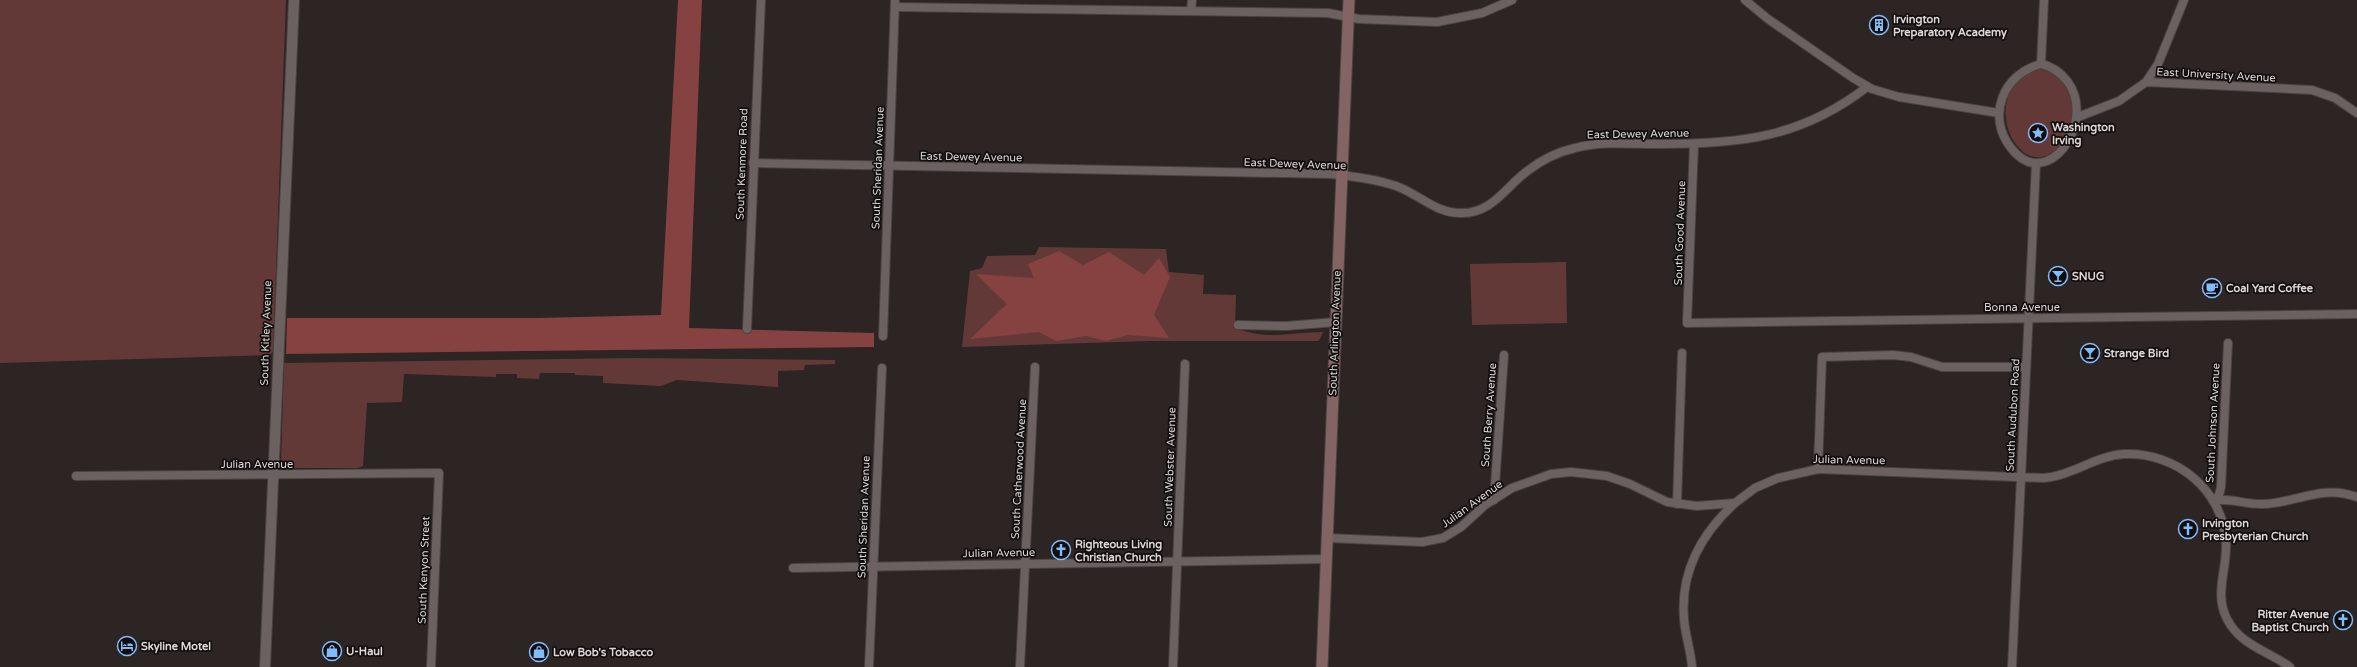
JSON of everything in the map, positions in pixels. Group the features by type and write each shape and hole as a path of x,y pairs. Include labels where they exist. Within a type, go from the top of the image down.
{"main road":[{"name":"South Arlington Avenue","path":"1322,667 1349,0"}],"street":[{"name":"South Kitley Avenue","path":"265,667 272,474 294,0"},
{"name":"South Kenmore Road","path":"747,329 761,0"},
{"path":"1192,0 1192,10"},
{"path":"895,4 1010,4 1328,13 1359,19 1437,22 1482,13 1512,0"},
{"path":"1745,0 1768,19 1867,87 1895,96 1999,113"},
{"path":"2041,64 2044,0"},
{"path":"2146,82 2158,64 2184,0"},
{"name":"South Sheridan Avenue","path":"883,336 895,4"},
{"path":"2041,64 2056,70 2070,86 2076,100 2078,117 2072,136 2061,151 2047,161 2036,163 2022,158 2010,147 2001,129 1999,113 2002,96 2013,79 2027,69 2041,64"},
{"name":"East University Avenue","path":"2078,117 2112,105 2146,82 2312,90 2335,98 2357,113"},
{"name":"East Dewey Avenue","path":"753,163 889,167 1342,175 1387,183 1406,190 1441,210 1466,213 1492,204 1532,168 1572,148 1601,144 1694,144 1742,141 1778,133 1819,117 1867,87"},
{"name":"South Good Avenue","path":"1687,323 1694,144"},
{"name":"South Audubon Road","path":"2012,667 2036,163"},
{"name":"Bonna Avenue","path":"1687,323 2357,314"},
{"path":"1238,325 1286,326 1336,322"},
{"name":"South Johnson Avenue","path":"2213,501 2219,495 2221,487 2228,343"},
{"path":"1677,504 1682,353"},
{"name":"South Berry Avenue","path":"1494,500 1504,355"},
{"path":"1818,468 1822,357 1894,355 1911,357 1942,367 2026,367"},
{"name":"South Webster Avenue","path":"1173,667 1185,364"},
{"name":"South Catherwood Avenue","path":"1020,667 1035,367"},
{"name":"South Sheridan Avenue","path":"869,667 882,368"},
{"name":"Julian Avenue","path":"1327,538 1422,542 1435,540 1451,534 1494,500 1512,488 1535,478 1551,474 1579,472 1607,476 1622,480 1660,499 1677,504 1697,506 1735,503 1755,488 1778,478 1818,468 2021,478 2060,476 2111,456 2144,455 2161,459 2183,469 2202,486 2213,501 2223,525 2226,541 2220,593 2226,616 2242,639 2290,667"},
{"name":"Julian Avenue","path":"76,476 439,473"},
{"name":"South Kenyon Street","path":"431,667 439,473"},
{"path":"2213,501 2221,499 2262,504 2326,491 2357,497"},
{"path":"1692,667 1684,616 1685,590 1690,570 1706,533 1718,518 1735,503"},
{"name":"Julian Avenue","path":"793,568 1326,559"}],"shaded area":[{"path":"0,0 286,0 273,351 270,355 0,363"},
{"path":"678,0 702,0 689,328 874,333 874,347 286,354 287,318 538,318 661,315"},
{"path":"2036,69 2053,73 2059,78 2069,93 2073,110 2071,128 2061,145 2054,152 2046,156 2037,157 2028,155 2020,149 2008,128 2006,116 2006,104 2009,93 2024,75"},
{"path":"1039,247 1166,249 1169,272 1204,275 1203,294 1236,295 1235,328 1248,332 1269,335 1323,332 1318,341 1149,341 962,347 970,271 982,268 987,256 1035,255"},
{"path":"1059,251 1083,265 1109,252 1144,275 1159,258 1170,277 1154,315 1169,338 1128,335 1106,341 1086,336 1056,341 1039,332 970,339 1007,304 976,274 1034,278 1028,264"},
{"path":"1566,262 1567,323 1472,325 1470,264"},
{"path":"634,358 835,360 835,364 805,365 804,370 778,371 778,387 677,380 661,386 603,383 603,376 575,375 575,373 540,373 539,379 517,378 517,374 496,374 496,377 404,374 402,402 367,403 363,466 358,468 285,468 281,462 284,363"}],"place":[{"name":"Irvington Preparatory Academy","path":"1879,25"},
{"name":"Washington Irving","path":"2038,133"},
{"name":"SNUG","path":"2058,276"},
{"name":"Coal Yard Coffee","path":"2212,288"},
{"name":"Strange Bird","path":"2090,353"},
{"name":"Irvington Presbyterian Church","path":"2188,529"},
{"name":"Righteous Living Christian Church","path":"1061,550"},
{"name":"Ritter Avenue Baptist Church","path":"2343,620"},
{"name":"Skyline Motel","path":"127,646"},
{"name":"U-Haul","path":"332,651"},
{"name":"Low Bob's Tobacco","path":"539,652"}]}
